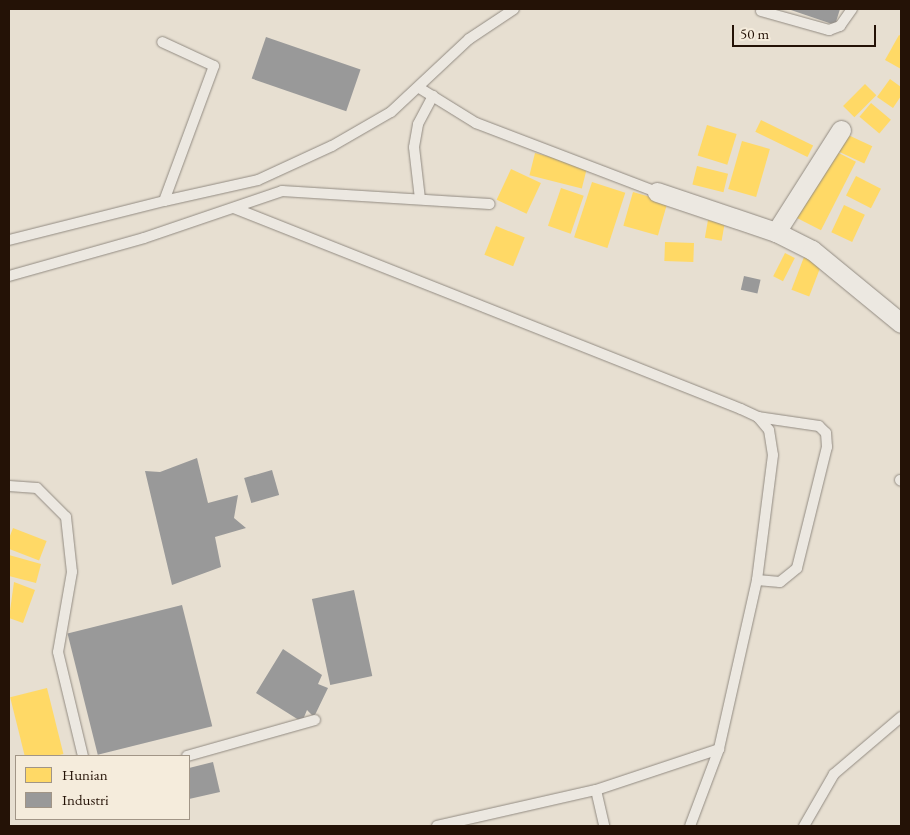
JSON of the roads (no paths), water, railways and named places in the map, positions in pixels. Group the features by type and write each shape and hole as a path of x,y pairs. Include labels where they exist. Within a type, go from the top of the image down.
{"street":[{"path":"776,232 841,130"},
{"path":"657,192 776,232 836,267 873,303 901,322"}],"lane":[{"path":"9,240 164,201 258,180 332,146 391,112 421,89 470,40 514,9"},
{"path":"759,9 829,30 840,26 852,9"},
{"path":"162,42 214,66 164,201"},
{"path":"421,89 476,123 657,192"},
{"path":"420,200 414,147 418,124 433,96"},
{"path":"9,276 234,208 282,191 490,204"},
{"path":"234,208 758,417 819,426 826,434 827,446 797,568 780,582 757,580"},
{"path":"690,826 719,749 757,580 773,455 769,430 758,417"},
{"path":"9,486 37,488 66,517 72,572 58,652 83,755"},
{"path":"804,826 834,774 901,717"},
{"path":"190,755 316,720"},
{"path":"437,826 596,790 719,749"},
{"path":"596,790 604,826"}]}
